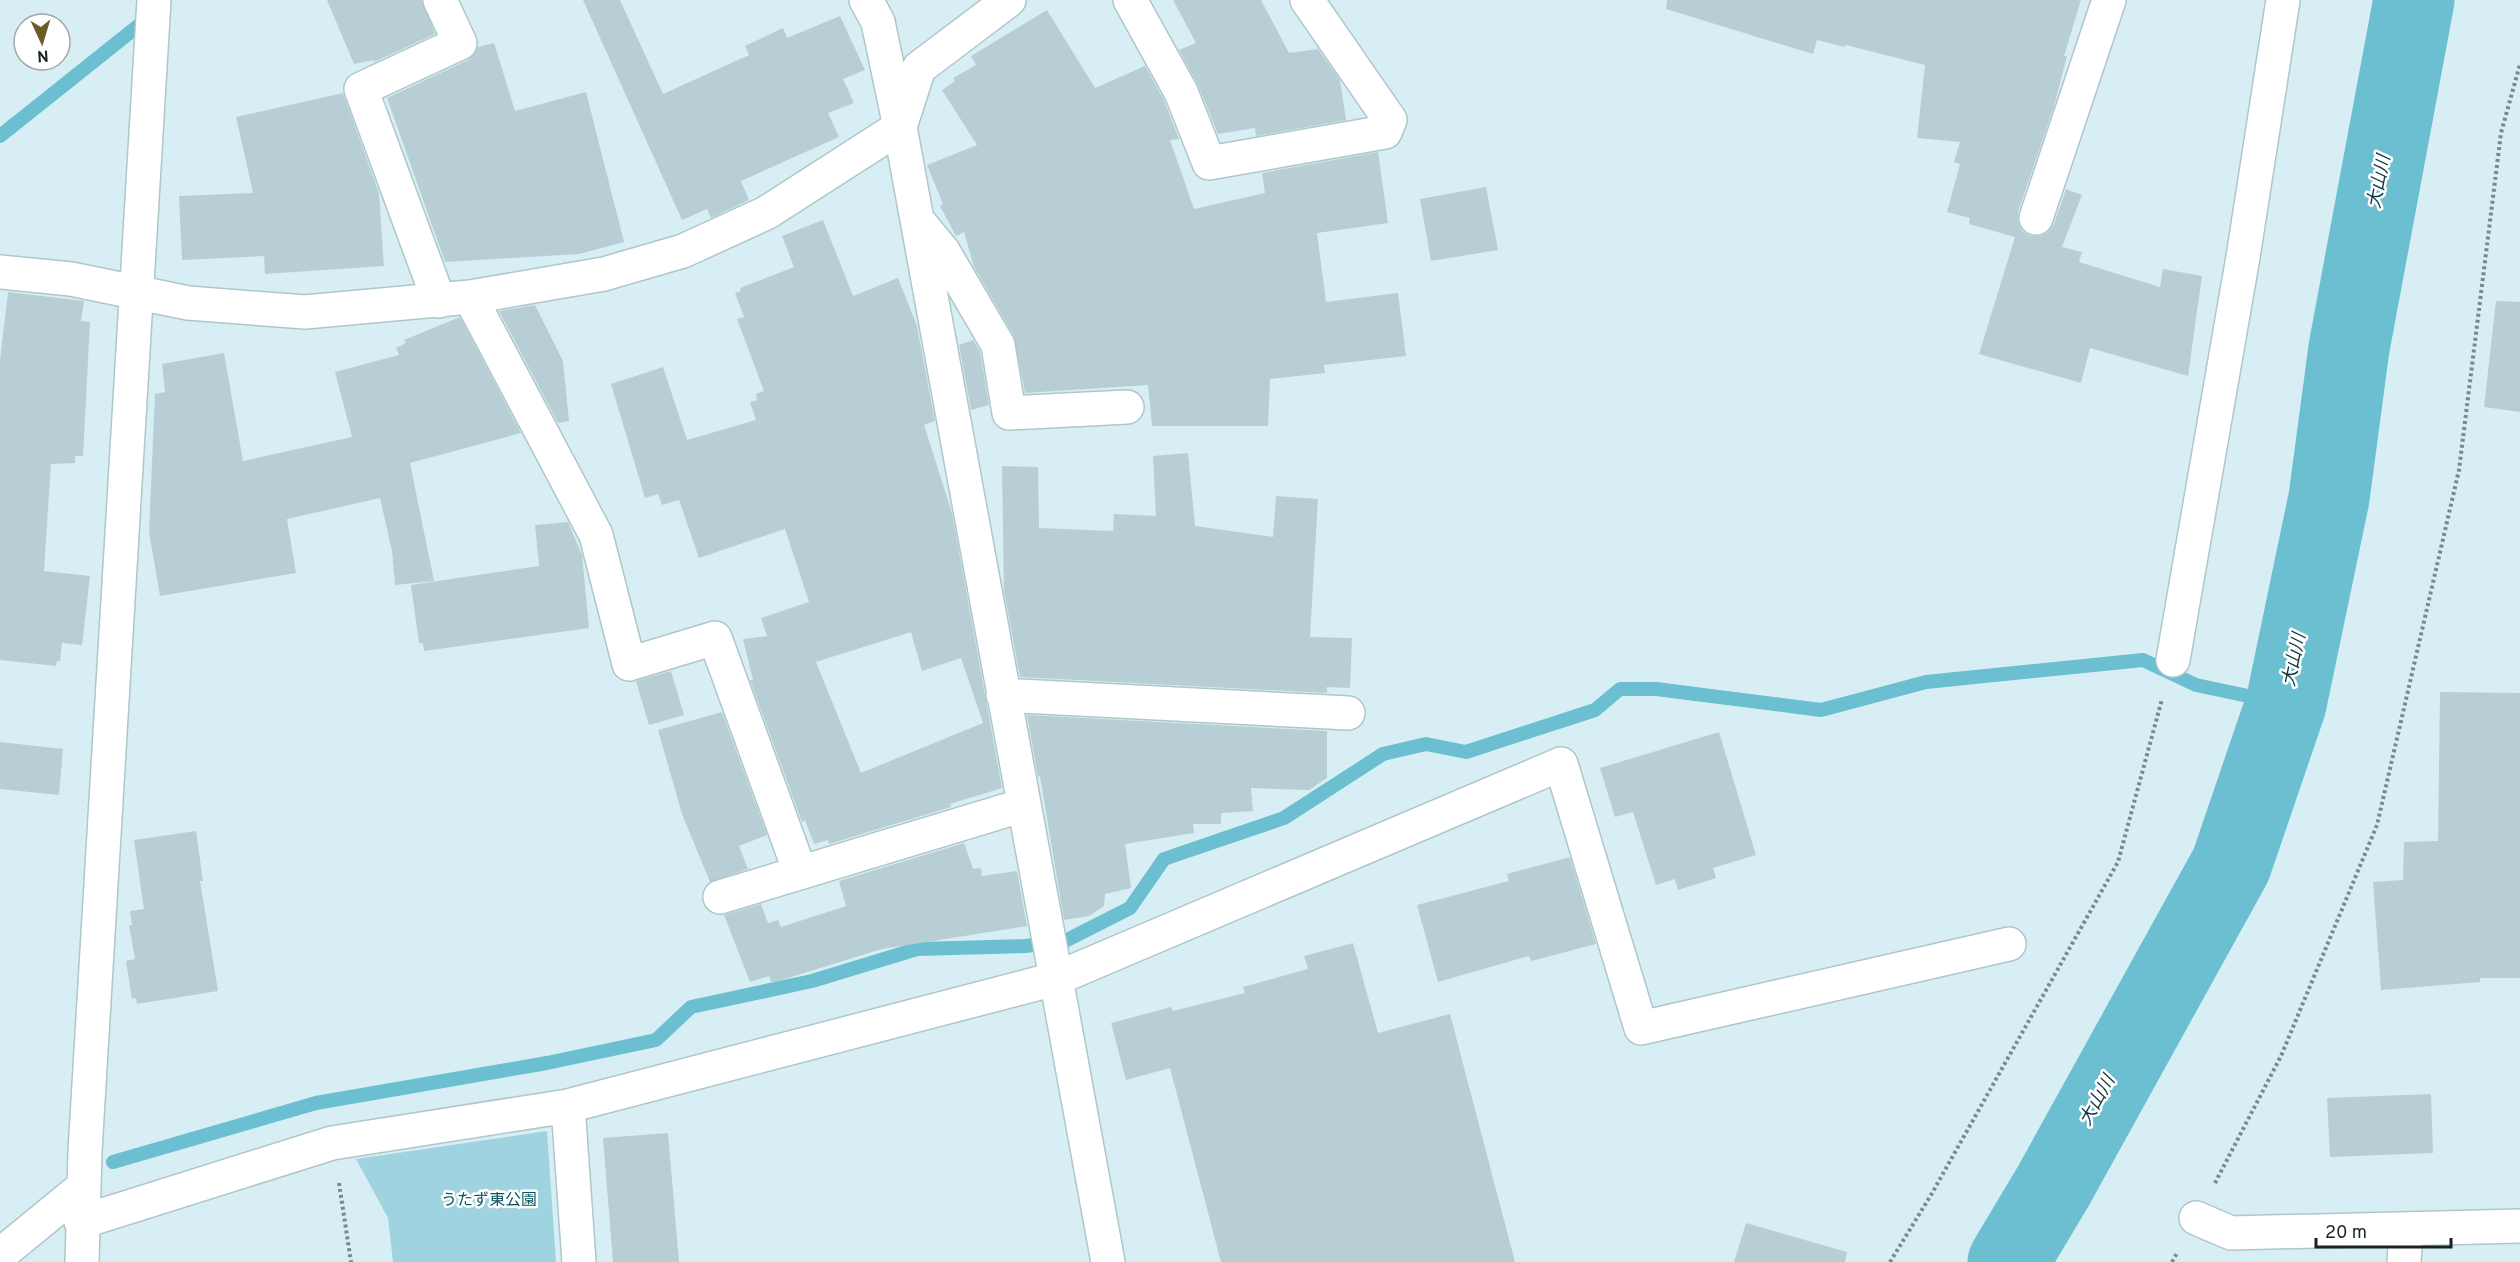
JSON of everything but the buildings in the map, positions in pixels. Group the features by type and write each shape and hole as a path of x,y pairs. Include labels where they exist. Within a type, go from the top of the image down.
{"street":[{"path":"82,1262 81,1222 154,0"},
{"path":"440,0 460,43 362,89 455,299 596,535 629,664 715,638 800,872"},
{"path":"866,0 878,22 900,127 1108,1262"},
{"path":"0,272 71,279 188,303 305,312 455,299 604,274 682,251 766,213 900,127 919,68 1009,0"},
{"path":"1130,0 1181,92 1209,163 1385,132 1390,120 1307,0"},
{"path":"2036,218 2109,0"},
{"path":"2173,660 2243,257 2283,0"},
{"path":"916,219 943,251 998,345 1009,413 1127,407"},
{"path":"1003,695 1348,713"},
{"path":"81,1222 332,1143 568,1106 1055,979 1561,764 1641,1028 2009,944"},
{"path":"720,897 1024,805"},
{"path":"568,1106 579,1262"},
{"path":"0,1255 83,1187"},
{"path":"2196,1218 2230,1233 2405,1246 2520,1226"}],"path":[{"path":"2172,1262 2281,1056 2377,825 2459,470 2501,133 2520,64"},
{"path":"1890,1262 1931,1196 2118,862 2173,660"},
{"path":"332,1143 351,1262"}],"green space":[{"name":"うたず東公園","path":"547,1131 556,1262 393,1262 388,1218 356,1159"}],"waterway":[{"name":"大山川","path":"2008,1262 2054,1185 2231,865 2286,704 2329,498 2349,348 2414,0"},
{"path":"0,136 148,18"},
{"path":"113,1162 316,1103 547,1063 656,1040 691,1007 812,981 917,949 1026,946 1067,940 1130,908 1164,859 1284,818 1383,754 1426,744 1466,752 1595,710 1620,689 1656,689 1821,710 1926,682 2143,660 2196,685 2286,704"}]}
